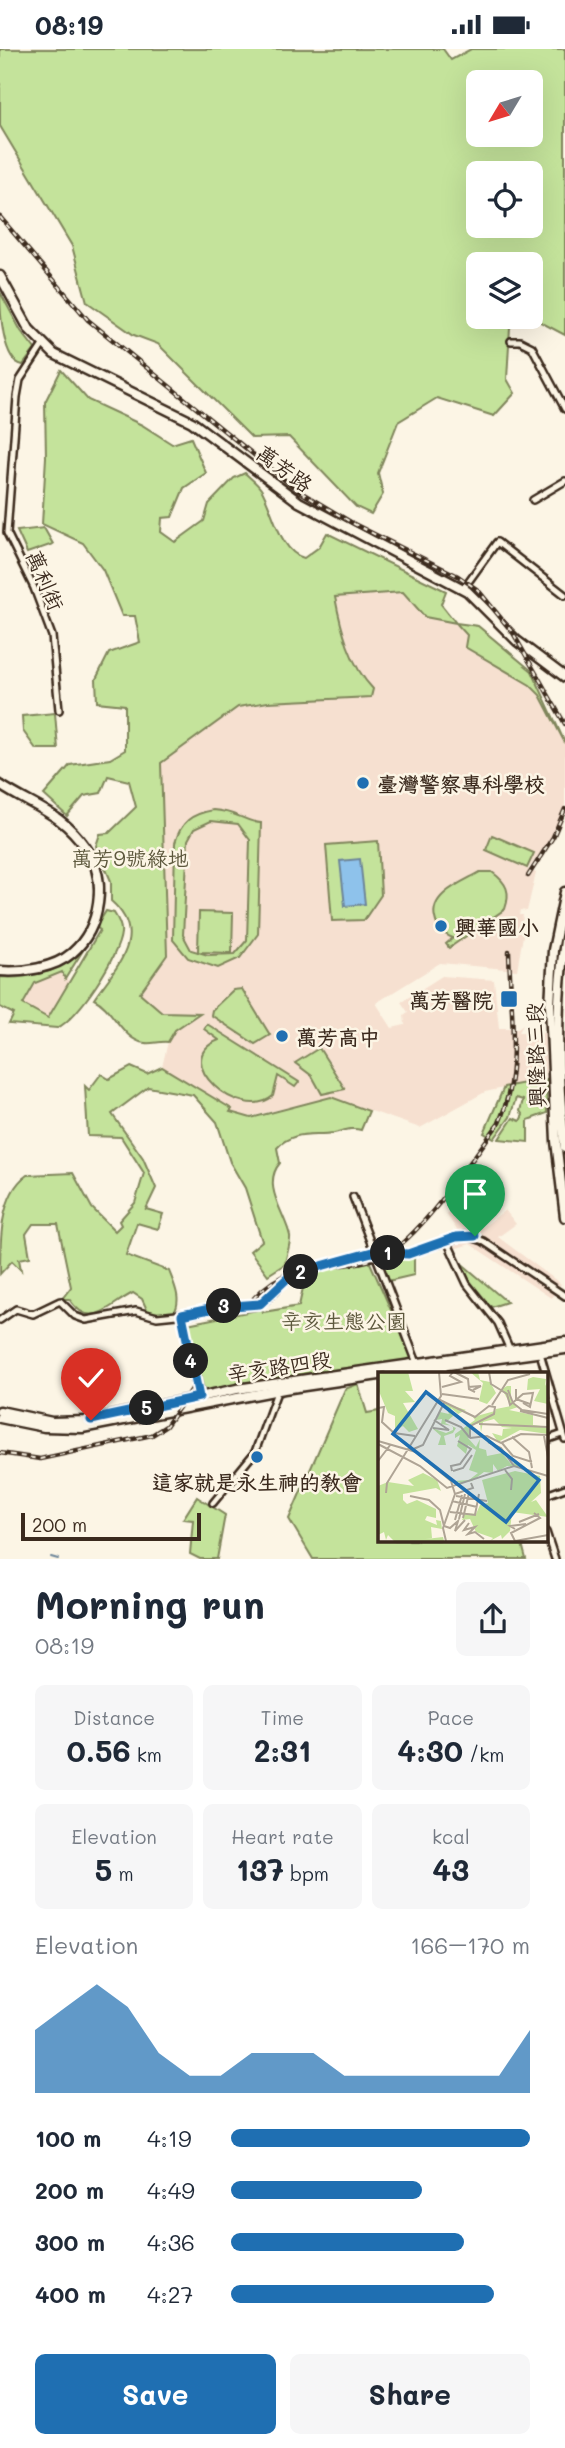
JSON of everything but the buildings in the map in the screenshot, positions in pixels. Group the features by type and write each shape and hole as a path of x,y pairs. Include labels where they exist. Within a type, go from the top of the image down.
{"main road":[{"name":"萬芳路","path":"0,276 20,314 43,345 74,366 192,422 289,495 463,589 477,598 517,641 565,677"},
{"path":"0,785 65,822 92,858 99,894 89,928 72,953 47,965 0,971"},
{"name":"興隆路三段","path":"565,891 551,972 559,1040 554,1115 565,1217"},
{"name":"興隆路三段","path":"565,940 559,982 565,1148"},
{"name":"辛亥路四段","path":"0,1411 52,1422 73,1422 417,1363 443,1366 510,1349 565,1342"},
{"name":"辛亥路四段","path":"402,1372 565,1350"},
{"name":"辛亥路四段","path":"278,1387 378,1375"},
{"name":"辛亥路四段","path":"0,1418 44,1427 82,1428 200,1401"}],"street":[{"path":"510,341 520,341 532,347 565,409"},
{"name":"萬利街","path":"43,345 34,355 19,388 7,533 34,587 52,636 59,710"},
{"path":"533,500 565,481"},
{"path":"463,589 497,543 565,595"},
{"path":"353,1197 417,1363"},
{"path":"0,1320 16,1309 33,1314 60,1301 75,1316 86,1320 136,1311 157,1317 219,1307 260,1304 292,1274 372,1252 408,1254 465,1235 475,1236 565,1296"},
{"path":"447,1241 467,1284 498,1323 510,1349"},
{"path":"555,1290 565,1287"},
{"path":"182,1315 200,1401"},
{"path":"540,1353 544,1372"},
{"path":"213,1503 255,1453 278,1387"},
{"path":"549,1395 564,1437"},
{"path":"548,1494 565,1488"},
{"path":"548,1538 555,1559"}],"shaded area":[{"name":"臺灣警察專科學校","path":"403,592 425,617 478,626 532,671 565,743 565,804 556,833 528,869 536,873 527,911 520,910 519,915 523,915 521,929 524,930 517,970 440,963 376,1003 392,1028 405,1025 404,1015 408,1012 401,1002 442,976 494,980 499,1028 518,1028 523,1024 519,1032 545,1033 546,1079 485,1092 420,1128 331,1097 245,1118 230,1112 231,1109 162,1067 168,1042 175,1030 198,1014 162,1012 140,993 167,955 161,762 238,707 373,689 360,675 346,642 335,597"},
{"path":"62,971 69,982 48,1019 23,1004 35,983"},
{"path":"463,1203 482,1228 505,1210 516,1224 498,1237 561,1284 551,1298 470,1244 454,1249 444,1235 459,1233 446,1214"}],"green space":[{"path":"0,49 443,49 451,60 471,49 565,49 565,335 543,323 543,252 466,252 466,329 510,329 507,379 515,393 494,416 437,398 398,422 378,473 383,494 371,514 356,507 289,437 252,438 158,344 134,335 87,302 72,246 0,126"},
{"path":"0,292 21,331 35,349 23,365 16,362 6,345"},
{"name":"萬芳9號綠地","path":"61,370 88,400 142,425 172,444 191,438 206,473 184,488 172,517 162,518 161,532 175,542 204,521 209,504 234,478 245,473 261,489 283,539 295,554 304,558 319,547 327,533 446,591 441,604 456,623 425,617 403,592 335,597 352,658 373,689 371,697 268,702 238,707 161,763 167,955 140,993 162,1012 200,1013 175,1030 168,1042 137,1041 94,999 119,963 129,939 128,926 111,901 111,881 96,846 100,834 109,833 136,807 129,781 108,776 101,793 84,796 67,816 44,795 70,765 110,759 125,750 125,705 97,702 96,679 109,653 140,642 135,616 122,616 103,570 83,543 42,524 46,457 45,402"},
{"path":"44,528 53,544 27,553 17,531"},
{"path":"456,623 478,626 532,671 565,743 540,695 530,685 465,647 467,635"},
{"path":"55,713 58,749 36,749 23,731 22,716"},
{"path":"221,811 261,823 258,934 240,958 218,968 188,958 173,940 177,835 193,816","holes":["211,821 238,824 250,840 247,940 235,954 208,955 191,950 183,935 188,840 194,829"]},
{"path":"492,835 534,853 527,868 486,850"},
{"path":"378,841 381,895 364,920 332,921 326,845"},
{"path":"480,872 492,872 504,884 508,898 505,909 449,948 446,944 453,938 443,933 437,925 437,902 449,890"},
{"path":"106,911 114,913 119,923 119,943 96,986 76,1013 57,1028 9,1024 14,1014 0,1007 0,977 29,976 59,967 75,957 92,936 65,979 62,972 35,983 23,1004 48,1018 100,930 96,927"},
{"path":"199,912 233,913 232,953 198,952"},
{"path":"242,989 270,1035 255,1044 211,1015 212,1010 233,990"},
{"path":"207,1024 299,1082 295,1087 278,1076 273,1096 259,1102 244,1102 228,1096 214,1086 205,1074 201,1061 205,1049 219,1040 204,1029"},
{"path":"319,1048 345,1089 322,1094 312,1076 295,1063"},
{"path":"131,1067 147,1074 162,1067 232,1109 230,1112 251,1118 331,1097 369,1111 361,1130 297,1136 277,1148 280,1163 275,1172 273,1190 290,1239 285,1264 268,1275 250,1251 262,1241 245,1188 230,1162 217,1122 193,1095 148,1087 112,1114 143,1158 156,1188 146,1209 163,1214 158,1229 137,1223 126,1255 169,1271 177,1293 176,1309 173,1314 148,1312 142,1299 133,1293 92,1315 77,1308 69,1299 62,1299 71,1287 58,1224 33,1224 26,1234 30,1257 19,1259 21,1270 12,1261 0,1274 3,1219 11,1194 27,1175 73,1173 92,1208 115,1231 121,1225 119,1221 135,1203 144,1173 121,1137 88,1136 85,1086 89,1090 101,1074 109,1079"},
{"path":"546,1079 547,1113 528,1120 528,1142 499,1139 513,1118 520,1121 523,1115 520,1111 523,1100 516,1098 510,1117 494,1139 484,1133 504,1087"},
{"path":"387,1256 414,1256 414,1275 388,1281 380,1259"},
{"name":"辛亥生態公園","path":"368,1258 412,1358 410,1361 315,1372 204,1390 187,1324 262,1309 263,1312 299,1306 306,1274"},
{"path":"460,1262 507,1302 491,1307 469,1280"},
{"path":"358,1384 367,1413 378,1411 378,1541 521,1541 526,1559 313,1559 289,1519 345,1389"},
{"path":"197,1497 225,1515 217,1559 200,1559 190,1554 193,1520 183,1519"}],"water":[{"path":"360,859 365,904 345,906 340,861"}],"waterway":[{"path":"51,1557 58,1559"}],"railway":[{"path":"0,217 88,320 297,490 354,524 458,576 478,590 513,633 565,724"},
{"path":"528,876 553,837 565,809"},
{"path":"254,1298 270,1283 287,1274 303,1269 353,1264 388,1253 416,1230 462,1174 499,1123 506,1103 513,1060 509,951"},
{"path":"0,1453 40,1459 152,1435 166,1426 192,1389"}],"place":[{"name":"臺灣警察專科學校","path":"363,783"},
{"name":"興華國小","path":"441,926"},
{"name":"萬芳醫院","path":"509,999"},
{"name":"萬芳高中","path":"282,1036"},
{"name":"這家就是永生神的教會","path":"257,1457"}],"route":[{"path":"91,1420 199,1397 182,1315 219,1307 260,1304 292,1274 372,1252 408,1254 456,1237 475,1236"}]}
